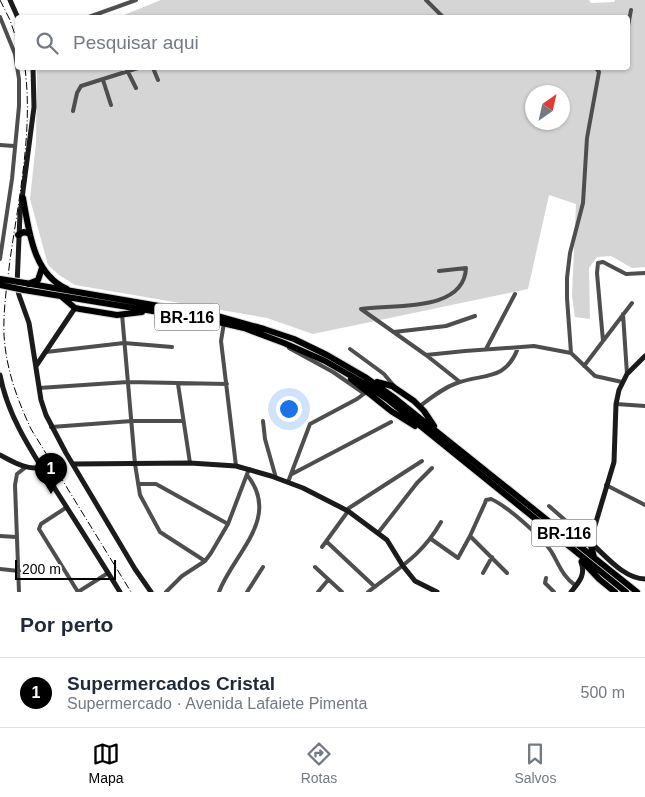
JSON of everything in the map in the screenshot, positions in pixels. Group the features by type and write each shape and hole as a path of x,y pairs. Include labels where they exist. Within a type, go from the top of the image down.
{"highway":[{"path":"23,198 30,234 42,268 50,279 67,289 159,306"},
{"path":"18,235 24,232 30,234"},
{"path":"25,286 38,280 42,268"},
{"name":"BR-116","path":"0,279 61,296 224,323 244,328 318,357 387,399 626,592"},
{"name":"BR-116","path":"0,286 25,286 237,320 294,339 365,377 383,389 636,592"},
{"path":"61,296 75,308 108,314 147,310"},
{"path":"314,349 320,350 378,382 395,388 420,406 434,426 491,475"},
{"path":"343,371 366,393 420,430 459,462 477,472"},
{"path":"566,535 586,544 590,542 595,558"},
{"path":"562,541 614,592"}],"main road":[{"path":"10,0 17,15"},
{"path":"33,70 34,106 18,235 18,293 28,318 42,405 51,426 73,464 135,570 151,592"},
{"path":"36,366 75,308"},
{"path":"33,347 46,352"},
{"path":"645,356 627,374 622,382 616,404 616,452 590,542 630,576 637,579 645,579"},
{"path":"0,375 13,416 41,467 120,592"},
{"path":"0,455 26,467 41,467"},
{"path":"73,464 190,463 250,468 288,482 348,511 387,540 415,581 436,592"},
{"path":"571,592 582,577 583,568 580,559"},
{"path":"582,577 589,575 598,578"}],"street":[{"path":"102,15 136,0"},
{"path":"426,0 441,15"},
{"path":"630,15 631,10"},
{"path":"0,17 15,59"},
{"path":"0,259 12,179 19,106 17,70"},
{"path":"73,112 79,89 84,85 102,80 125,70"},
{"path":"127,70 136,88"},
{"path":"155,70 158,80"},
{"path":"571,354 566,298 567,278 570,253 583,204 587,138 598,70"},
{"path":"102,80 111,105"},
{"path":"0,145 14,146"},
{"path":"603,341 597,273 598,263 603,262 626,274 637,275 645,273"},
{"path":"439,271 466,268 464,280 451,295 439,301 396,307 361,309 426,355 460,382"},
{"path":"486,349 515,294"},
{"path":"584,366 632,303"},
{"path":"122,314 135,464 143,503 160,532 182,548 205,561"},
{"path":"623,314 627,374"},
{"path":"394,332 446,326 475,316"},
{"path":"224,323 221,341 228,384 236,466"},
{"path":"46,352 124,343 172,347"},
{"path":"284,343 293,351 333,372 366,393 310,424 288,482"},
{"path":"426,355 486,349 541,347 571,354 594,376 622,382"},
{"path":"420,406 442,390 460,382 498,374 511,361 518,348"},
{"path":"350,349 384,374 395,388"},
{"path":"39,388 128,382 228,384"},
{"path":"178,384 190,463"},
{"path":"616,404 645,406"},
{"path":"51,426 183,420"},
{"path":"264,421 265,439 276,478"},
{"path":"292,474 391,422"},
{"path":"322,547 349,508 422,461"},
{"path":"19,592 16,537 16,478 17,474 26,467"},
{"path":"166,592 182,576 205,561 214,549 228,524 250,468"},
{"path":"378,533 417,483 432,468"},
{"path":"219,592 250,541 256,525 259,505 258,494 247,475"},
{"path":"138,484 156,484 228,524"},
{"path":"606,485 645,505"},
{"path":"431,539 458,558 485,503 489,499 494,500 534,531 552,552 563,574 576,586"},
{"path":"549,506 590,542"},
{"path":"67,507 41,524 40,529 78,592 108,573"},
{"path":"327,542 372,590 403,566 431,539 441,522"},
{"path":"0,536 16,537"},
{"path":"470,536 507,573"},
{"path":"483,573 492,557"},
{"path":"247,592 263,567"},
{"path":"315,567 342,592"},
{"path":"0,568 19,571"},
{"path":"546,578 544,583 554,592"},
{"path":"318,592 328,580"}],"shaded area":[{"path":"161,0 589,0 591,3 614,2 615,0 645,0 645,267 632,268 611,256 597,257 589,268 590,319 575,317 572,296 576,204 549,195 528,289 313,334 267,318 75,285 48,265 30,199 36,143 37,70 630,70 630,15 124,15"}],"railway":[{"path":"0,0 15,35"},
{"path":"25,70 27,116 24,164 5,307 4,335 7,360 17,395 31,429 131,592"}],"place":[{"name":"Supermercados Cristal","path":"51,494"}]}
